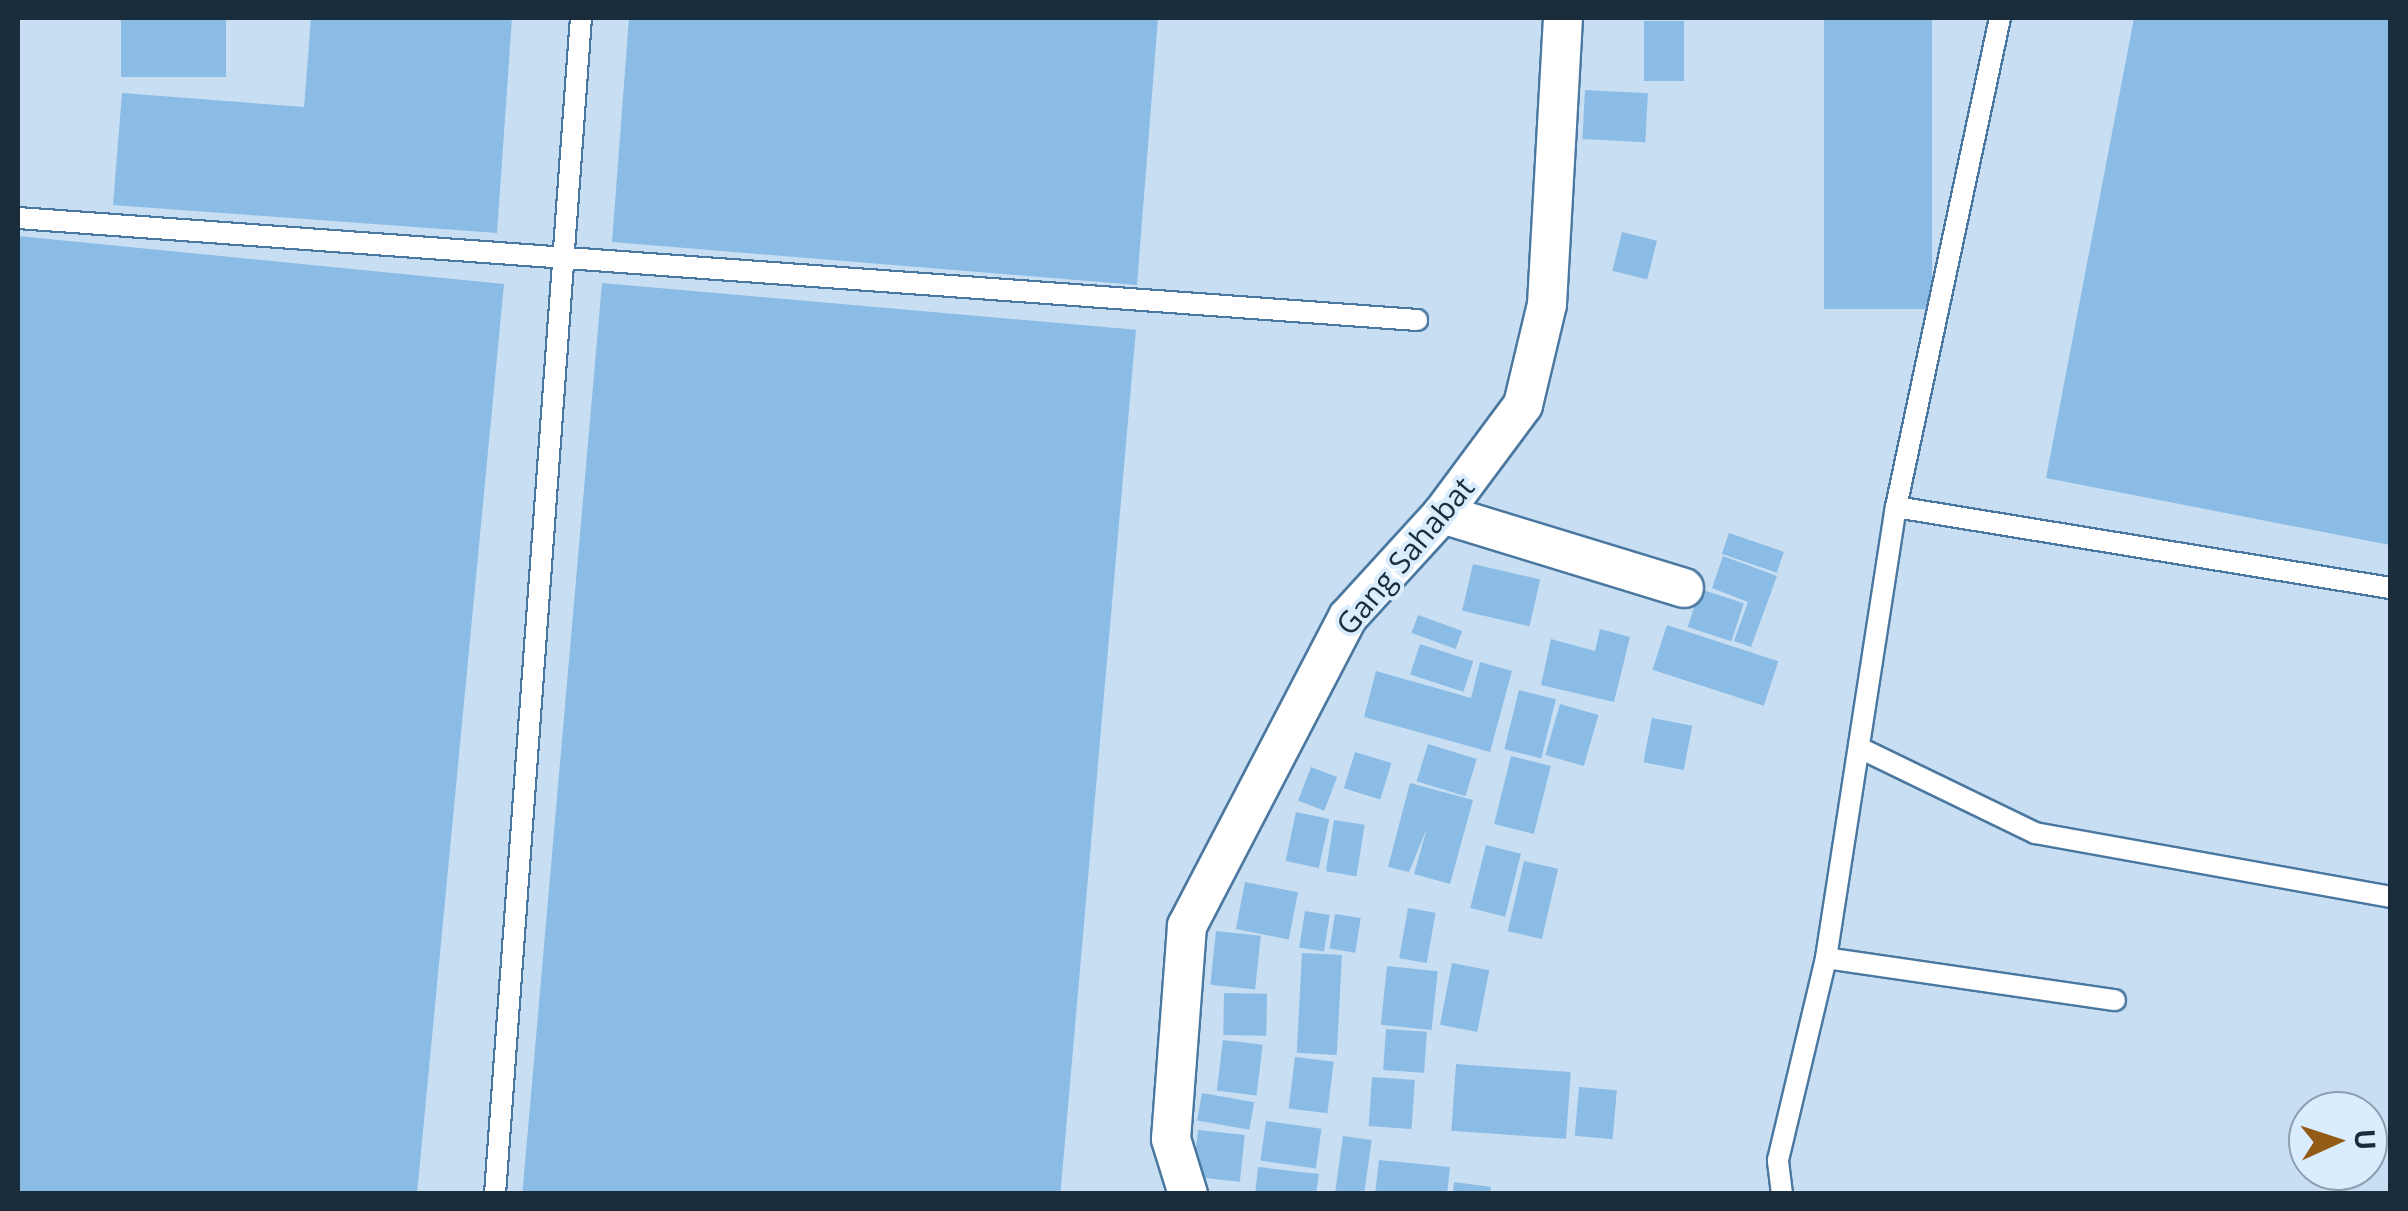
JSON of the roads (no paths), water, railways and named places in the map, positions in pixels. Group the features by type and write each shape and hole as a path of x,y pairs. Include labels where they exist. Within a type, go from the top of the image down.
{"street":[{"name":"Gang Sahabat","path":"1188,1194 1172,1138 1180,962 1196,897 1348,618 1442,514 1523,405 1540,353 1563,18"},
{"path":"1442,514 1684,588"}],"lane":[{"path":"495,1194 582,18"},
{"path":"1782,1194 1778,1160 1826,958 1896,507 2000,18"},
{"path":"18,218 562,263 1418,320"},
{"path":"1896,507 2390,588"},
{"path":"1860,748 1987,814 2068,842 2390,896"},
{"path":"1826,958 2115,1000"}]}
